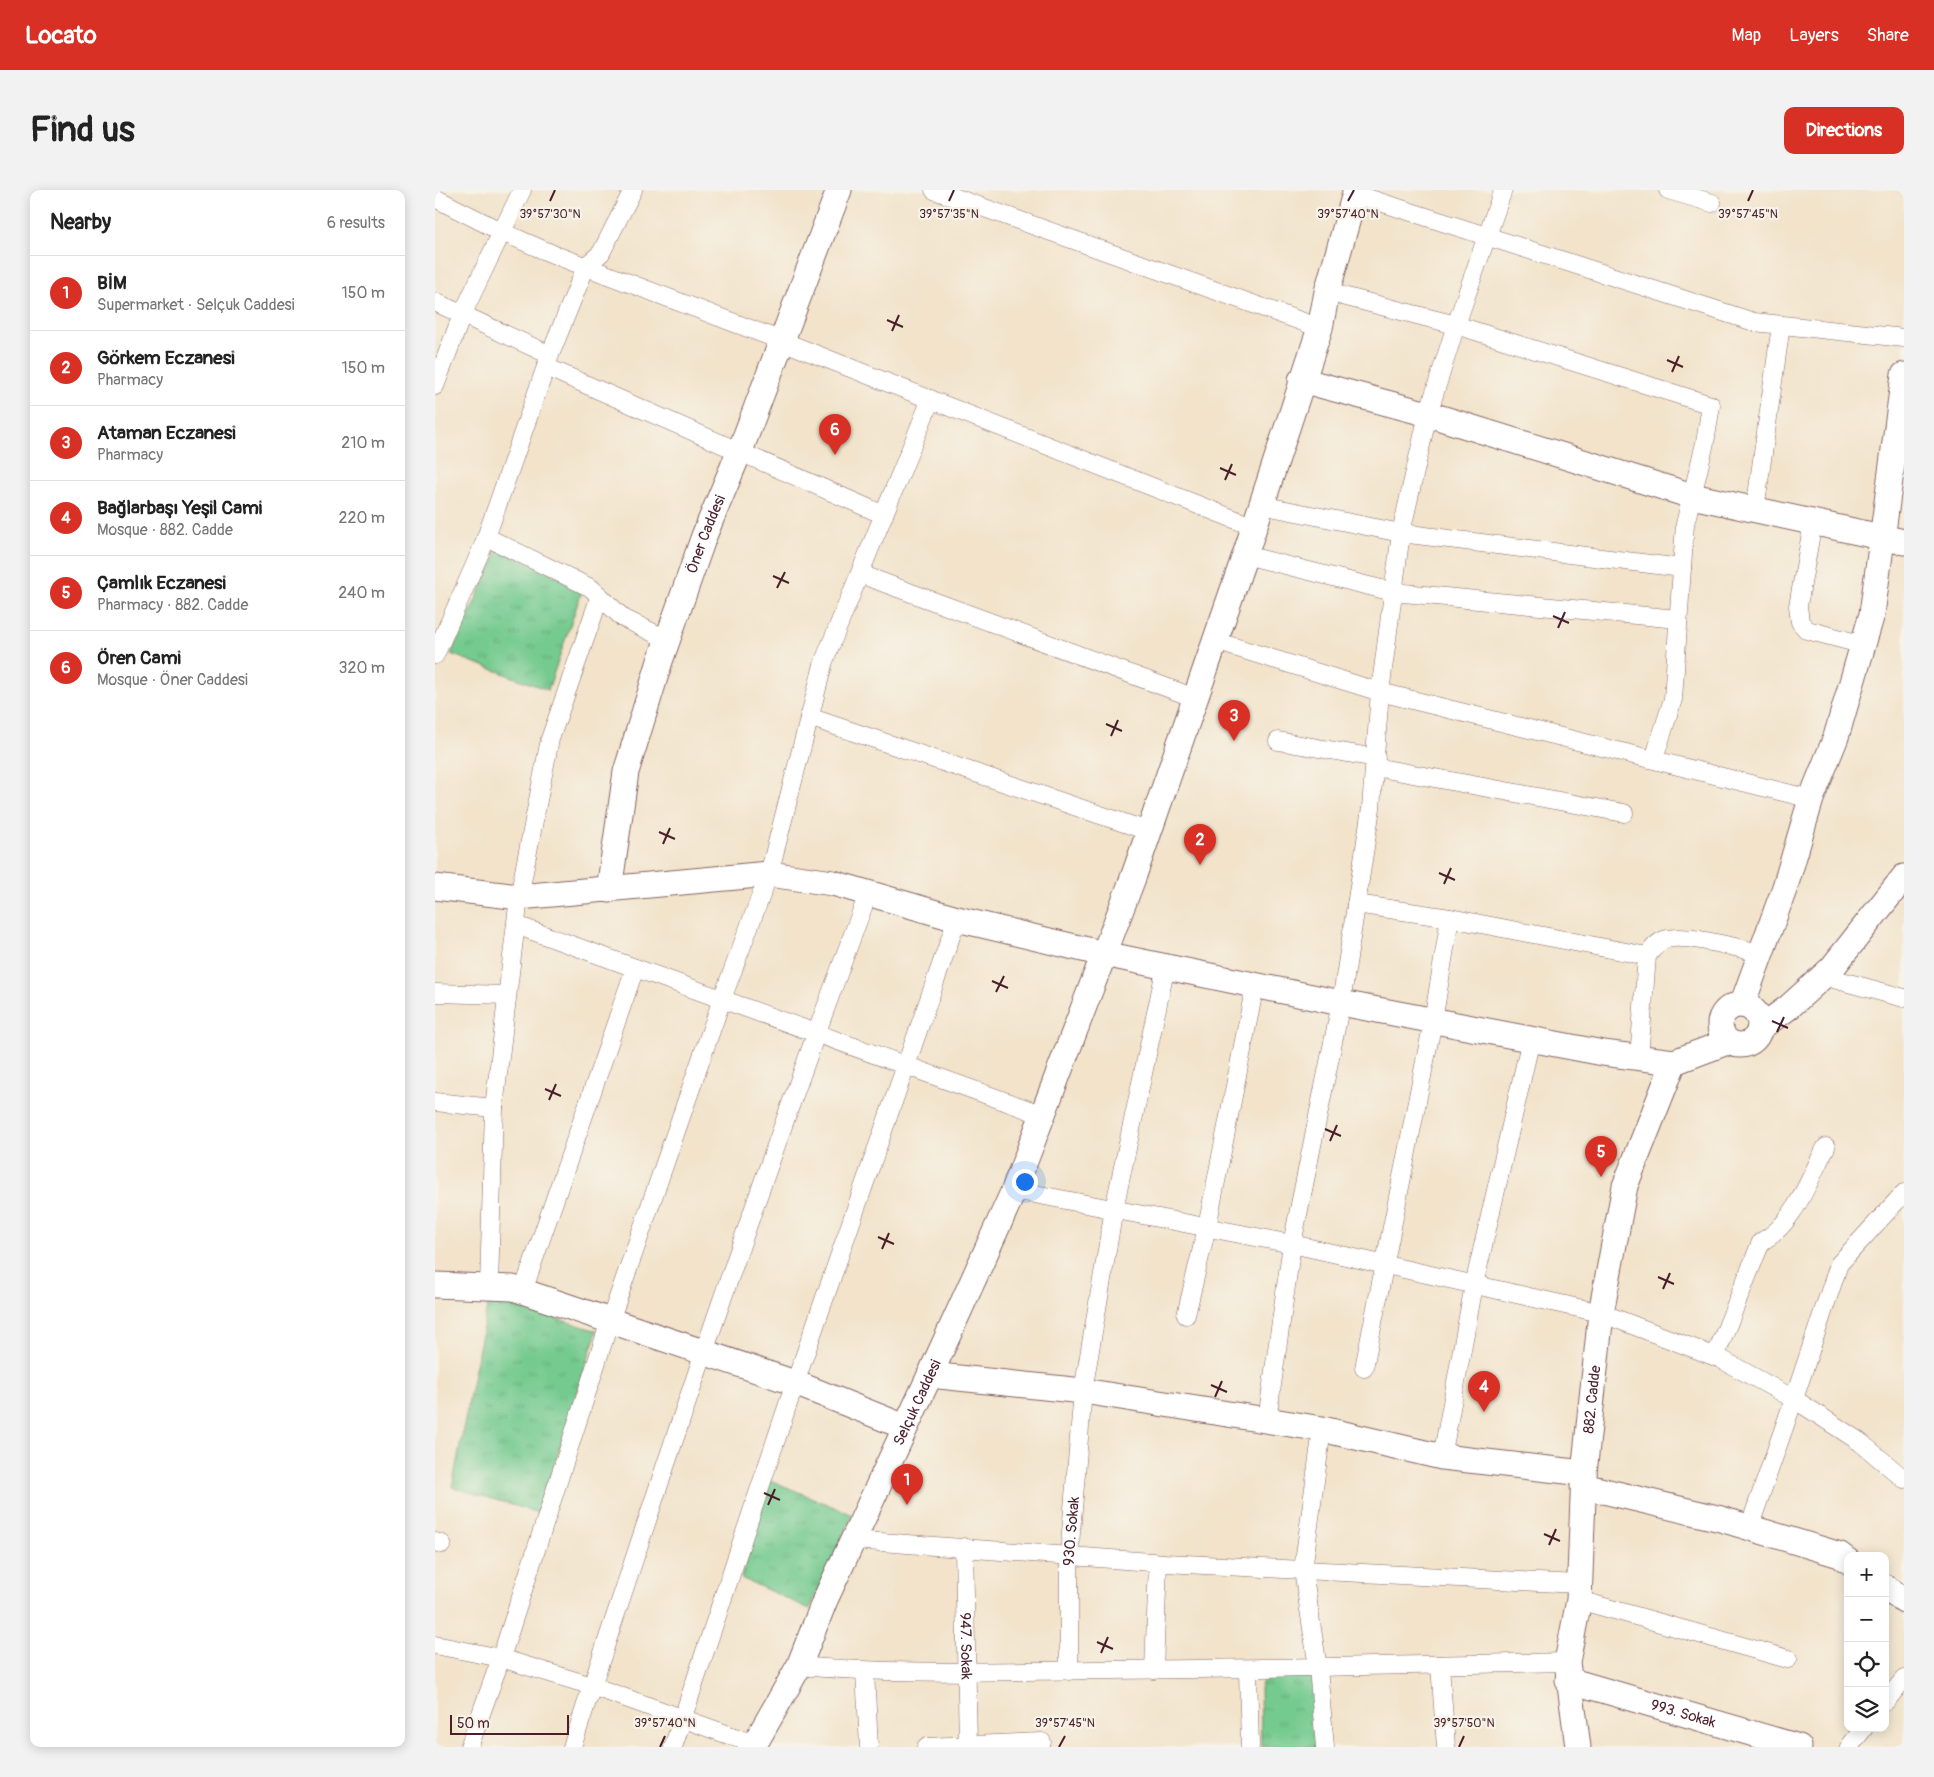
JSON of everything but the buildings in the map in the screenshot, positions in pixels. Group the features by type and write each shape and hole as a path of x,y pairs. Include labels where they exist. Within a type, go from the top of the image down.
{"street":[{"path":"435,386 462,315 522,190"},
{"path":"435,655 486,537 548,361 586,266 601,253 633,190"},
{"name":"Öner Caddesi","path":"609,890 626,772 668,640 704,536 739,452 839,190"},
{"path":"934,190 1320,328"},
{"path":"1267,1420 1292,1244 1341,1003 1371,808 1380,692 1401,533 1428,414 1456,324 1503,190"},
{"path":"1668,190 1712,203"},
{"path":"1355,192 1754,322 1904,338"},
{"name":"Selçuk Caddesi","path":"753,1746 799,1666 825,1600 931,1375 1014,1190 1149,831 1245,555 1301,380 1320,328 1327,292 1355,192"},
{"path":"435,198 502,232 931,400 1258,516 1682,568"},
{"path":"1327,292 1456,324 1711,405 1685,524 1673,699 1654,759"},
{"path":"435,302 548,361 739,452 884,515"},
{"path":"1755,510 1781,325"},
{"path":"1743,1005 1785,887 1811,799 1836,738 1894,539 1904,375"},
{"path":"1301,380 1428,414 1692,496 1894,539"},
{"path":"469,1747 501,1658 610,1321 722,999 769,874 824,661 931,400"},
{"path":"1813,522 1798,606 1800,622 1807,630 1864,645"},
{"path":"486,537 591,588 623,618 668,640"},
{"path":"1245,555 1393,592 1678,619"},
{"path":"860,574 1195,698"},
{"path":"489,1287 494,1108 519,897 550,739 600,596"},
{"path":"1215,641 1380,692 1811,799"},
{"path":"809,717 1149,831"},
{"path":"1278,741 1624,813"},
{"path":"435,887 519,897 769,874 833,884 957,920 1104,954 1531,1040 1674,1062 1727,1042"},
{"path":"1760,1028 1789,1008 1832,968 1904,877"},
{"path":"572,1747 703,1352 815,1033 868,894"},
{"path":"1356,904 1450,918 1647,956"},
{"path":"1364,1368 1433,1021 1450,918"},
{"path":"673,1747 795,1382 957,920"},
{"path":"516,925 1043,1115"},
{"path":"1639,1058 1647,956 1657,944 1671,938 1692,939 1761,953"},
{"name":"930. Sokak","path":"1069,1671 1069,1556 1083,1392 1114,1209 1166,966"},
{"path":"523,1291 635,968"},
{"path":"1823,976 1904,998"},
{"path":"1187,1315 1207,1227 1255,985"},
{"path":"435,993 507,995"},
{"path":"1743,1005 1752,1009 1759,1017 1760,1028 1756,1038 1748,1044 1737,1046 1727,1042 1721,1035 1719,1026 1726,1010 1733,1006 1743,1005"},
{"path":"1442,1457 1474,1284 1531,1040"},
{"name":"882. Cadde","path":"1578,1747 1567,1671 1579,1592 1584,1480 1601,1313 1625,1186 1674,1062"},
{"path":"435,1102 494,1108"},
{"path":"1715,1357 1761,1242 1773,1236 1783,1224 1826,1147"},
{"path":"1014,1190 1292,1244 1601,1313 1715,1357 1794,1399 1860,1442 1904,1479"},
{"path":"1749,1528 1839,1264 1904,1193"},
{"path":"435,1285 513,1288 523,1291 795,1382 905,1427"},
{"path":"931,1375 1083,1392 1267,1420 1321,1429 1442,1457 1584,1480 1844,1558"},
{"path":"1321,1429 1303,1570 1318,1668 1325,1747"},
{"path":"853,1540 1157,1563 1303,1570 1579,1592 1788,1659"},
{"name":"947. Sokak","path":"964,1547 968,1745"},
{"path":"1154,1670 1157,1563"},
{"path":"1889,1589 1904,1600"},
{"path":"435,1645 501,1658 592,1686 683,1718 753,1746"},
{"path":"799,1666 865,1672 1248,1670 1440,1665 1567,1671"},
{"path":"1440,1665 1446,1747"},
{"path":"1248,1670 1250,1747"},
{"name":"993. Sokak","path":"1567,1671 1789,1746"},
{"path":"865,1672 869,1747"},
{"path":"1889,1697 1904,1679"},
{"path":"1849,1747 1861,1732"},
{"path":"926,1747 994,1746 1042,1742"}],"green space":[{"path":"499,549 583,588 548,690 451,654"},
{"path":"489,1297 597,1331 539,1513 452,1487"},
{"path":"770,1480 853,1515 810,1609 741,1578"},
{"path":"1305,1673 1313,1677 1321,1747 1261,1747 1260,1688 1265,1676"}],"place":[{"name":"Ören Cami","path":"835,455"},
{"name":"Ataman Eczanesi","path":"1234,741"},
{"name":"Görkem Eczanesi","path":"1200,865"},
{"name":"Çamlık Eczanesi","path":"1601,1177"},
{"name":"Bağlarbaşı Yeşil Cami","path":"1484,1412"},
{"name":"BİM","path":"907,1505"}]}
